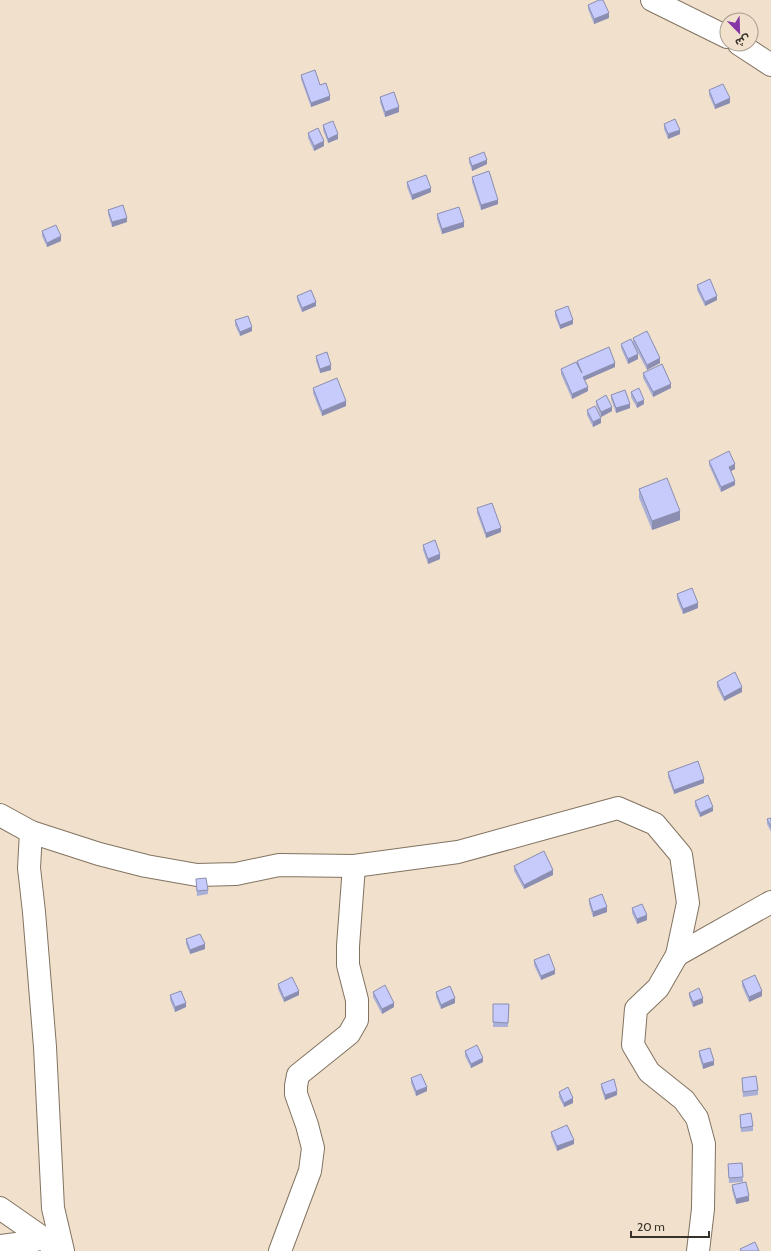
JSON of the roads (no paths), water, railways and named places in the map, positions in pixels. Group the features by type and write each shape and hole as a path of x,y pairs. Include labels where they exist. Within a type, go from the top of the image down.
{"street":[{"path":"652,0 719,33"},
{"path":"751,52 771,65"},
{"path":"0,816 31,832 99,854 146,866 197,875 236,874 279,865 354,866 458,852 618,808 655,824 681,855 688,904 677,955 658,988 636,1009 633,1045 649,1072 684,1100 697,1118 704,1144 703,1209 698,1251"},
{"path":"31,832 29,868 45,1047 53,1208 63,1251"},
{"path":"280,1251 310,1171 313,1148 296,1094 298,1075 349,1034 357,1020 357,1000 348,965 354,866"},
{"path":"677,955 771,902"},
{"path":"0,1208 50,1244"},
{"path":"0,1246 24,1243 50,1244"}]}
